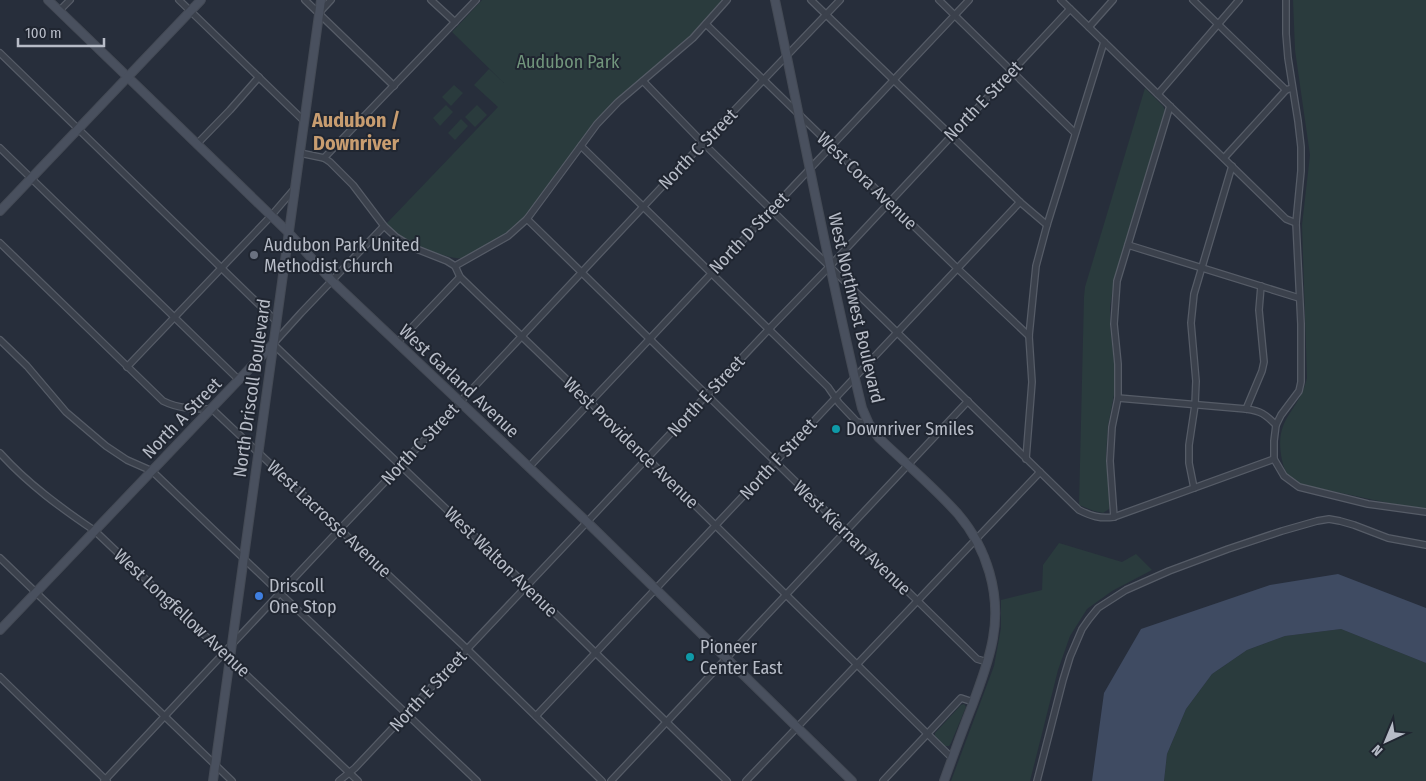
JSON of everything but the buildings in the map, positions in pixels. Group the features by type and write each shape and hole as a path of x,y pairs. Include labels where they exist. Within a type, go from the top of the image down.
{"main road":[{"name":"West Garland Avenue","path":"48,0 288,232 332,281 587,522 852,781"},
{"path":"0,211 201,0"},
{"name":"North Driscoll Boulevard","path":"213,781 227,656 232,645 320,0"},
{"name":"West Northwest Boulevard","path":"775,0 830,266 862,408 869,424 880,438 959,515 976,539 987,562 993,585 994,629 987,662 944,781"},
{"name":"North A Street","path":"0,630 273,344"}],"street":[{"path":"59,11 70,0"},
{"path":"179,0 304,121"},
{"path":"306,0 394,86"},
{"path":"319,13 331,0"},
{"path":"432,0 455,22"},
{"path":"324,158 476,0"},
{"path":"300,153 324,158 353,185 384,226 405,243 455,266 508,236 527,219 597,124 618,102 678,52 706,24 726,0"},
{"path":"811,0 1020,202 1047,225"},
{"name":"North C Street","path":"232,645 340,528 840,0"},
{"path":"939,0 1075,133"},
{"name":"North D Street","path":"529,467 969,0"},
{"path":"1061,0 1286,219 1296,222"},
{"path":"1089,28 1113,0"},
{"path":"1193,0 1289,89"},
{"path":"1158,94 1239,0"},
{"path":"1286,0 1289,89 1298,121 1301,147 1301,170 1296,222 1302,382 1299,391 1276,425 1274,459 1284,476 1299,487 1368,504 1426,512"},
{"name":"North E Street","path":"339,781 356,768 526,585 830,266 1070,9"},
{"name":"West Cora Avenue","path":"706,24 1028,336"},
{"path":"1026,459 1032,382 1028,336 1036,266 1104,42"},
{"path":"0,53 276,321"},
{"path":"197,144 259,77"},
{"path":"643,82 1079,510 1093,517 1114,517 1274,459"},
{"path":"1224,158 1289,89"},
{"path":"1114,517 1110,461 1112,427 1118,398 1118,364 1114,324 1117,281 1170,106"},
{"path":"580,146 828,387 839,404 857,422 869,424"},
{"path":"0,148 239,380"},
{"path":"1194,488 1189,463 1189,445 1196,381 1191,324 1194,294 1232,166"},
{"path":"127,366 271,216 295,188"},
{"name":"North F Street","path":"536,716 1020,202"},
{"name":"West Kiernan Avenue","path":"527,219 977,659 987,662"},
{"name":"North A Street","path":"273,344 384,226"},
{"path":"0,243 163,401 173,406 212,409"},
{"path":"1128,245 1300,298"},
{"name":"West Providence Avenue","path":"455,266 460,277 952,758"},
{"path":"397,343 460,277"},
{"path":"1246,409 1264,362 1259,310 1261,286"},
{"path":"0,340 27,366 66,412 106,446 127,460 152,472 478,781"},
{"name":"West Walton Avenue","path":"273,344 526,585 727,781"},
{"path":"1118,398 1259,411 1276,425"},
{"path":"611,781 968,401"},
{"name":"West Lacrosse Avenue","path":"212,409 468,649 602,781"},
{"name":"West Longfellow Avenue","path":"0,453 34,486 95,531 358,781"},
{"path":"746,781 916,600 1040,472"},
{"path":"1037,781 1063,680 1070,657 1082,630 1098,608 1126,590 1168,571 1228,549 1282,531 1329,519 1347,523 1388,538 1426,544"},
{"path":"0,558 232,781"},
{"path":"0,677 106,780 164,716 227,656"},
{"path":"883,781 961,698 973,702"}],"green space":[{"name":"Audubon Park","path":"482,0 722,0 705,22 681,46 620,97 520,221 489,243 462,258 456,258 431,252 417,246 386,224 498,107 474,85 489,69 504,83 452,32"},
{"path":"1293,0 1426,0 1426,511 1303,485 1289,476 1283,465 1280,446 1281,434 1307,378 1302,225 1310,155 1295,50"},
{"path":"454,85 463,93 451,106 442,97"},
{"path":"1145,88 1165,110 1114,281 1110,307 1114,361 1114,395 1108,426 1106,454 1110,504 1109,509 1103,513 1079,505 1084,297 1085,287"},
{"path":"446,105 453,112 440,126 433,118"},
{"path":"477,105 487,115 475,127 465,117"},
{"path":"461,119 468,126 455,140 448,133"},
{"path":"1059,543 1122,562 1136,554 1152,570 1112,591 1087,609 1070,636 1058,670 1030,781 951,781 994,666 1001,628 1001,600 1042,590 1043,565"},
{"path":"1341,629 1426,663 1426,781 1164,781 1167,754 1186,709 1212,674 1247,650 1285,636"},
{"path":"964,704 966,707 951,743 949,746 944,746 935,736 935,733"}],"water":[{"path":"1338,574 1426,608 1426,663 1341,629 1285,636 1247,650 1212,674 1186,709 1167,754 1164,781 1092,781 1104,693 1141,629 1270,585"}],"place":[{"name":"Audubon Park United Methodist Church","path":"254,255"},
{"name":"Downriver Smiles","path":"836,429"},
{"name":"Driscoll One Stop","path":"259,596"},
{"name":"Pioneer Center East","path":"690,657"}],"district":[{"name":"Audubon / Downriver","path":"356,132"}]}
